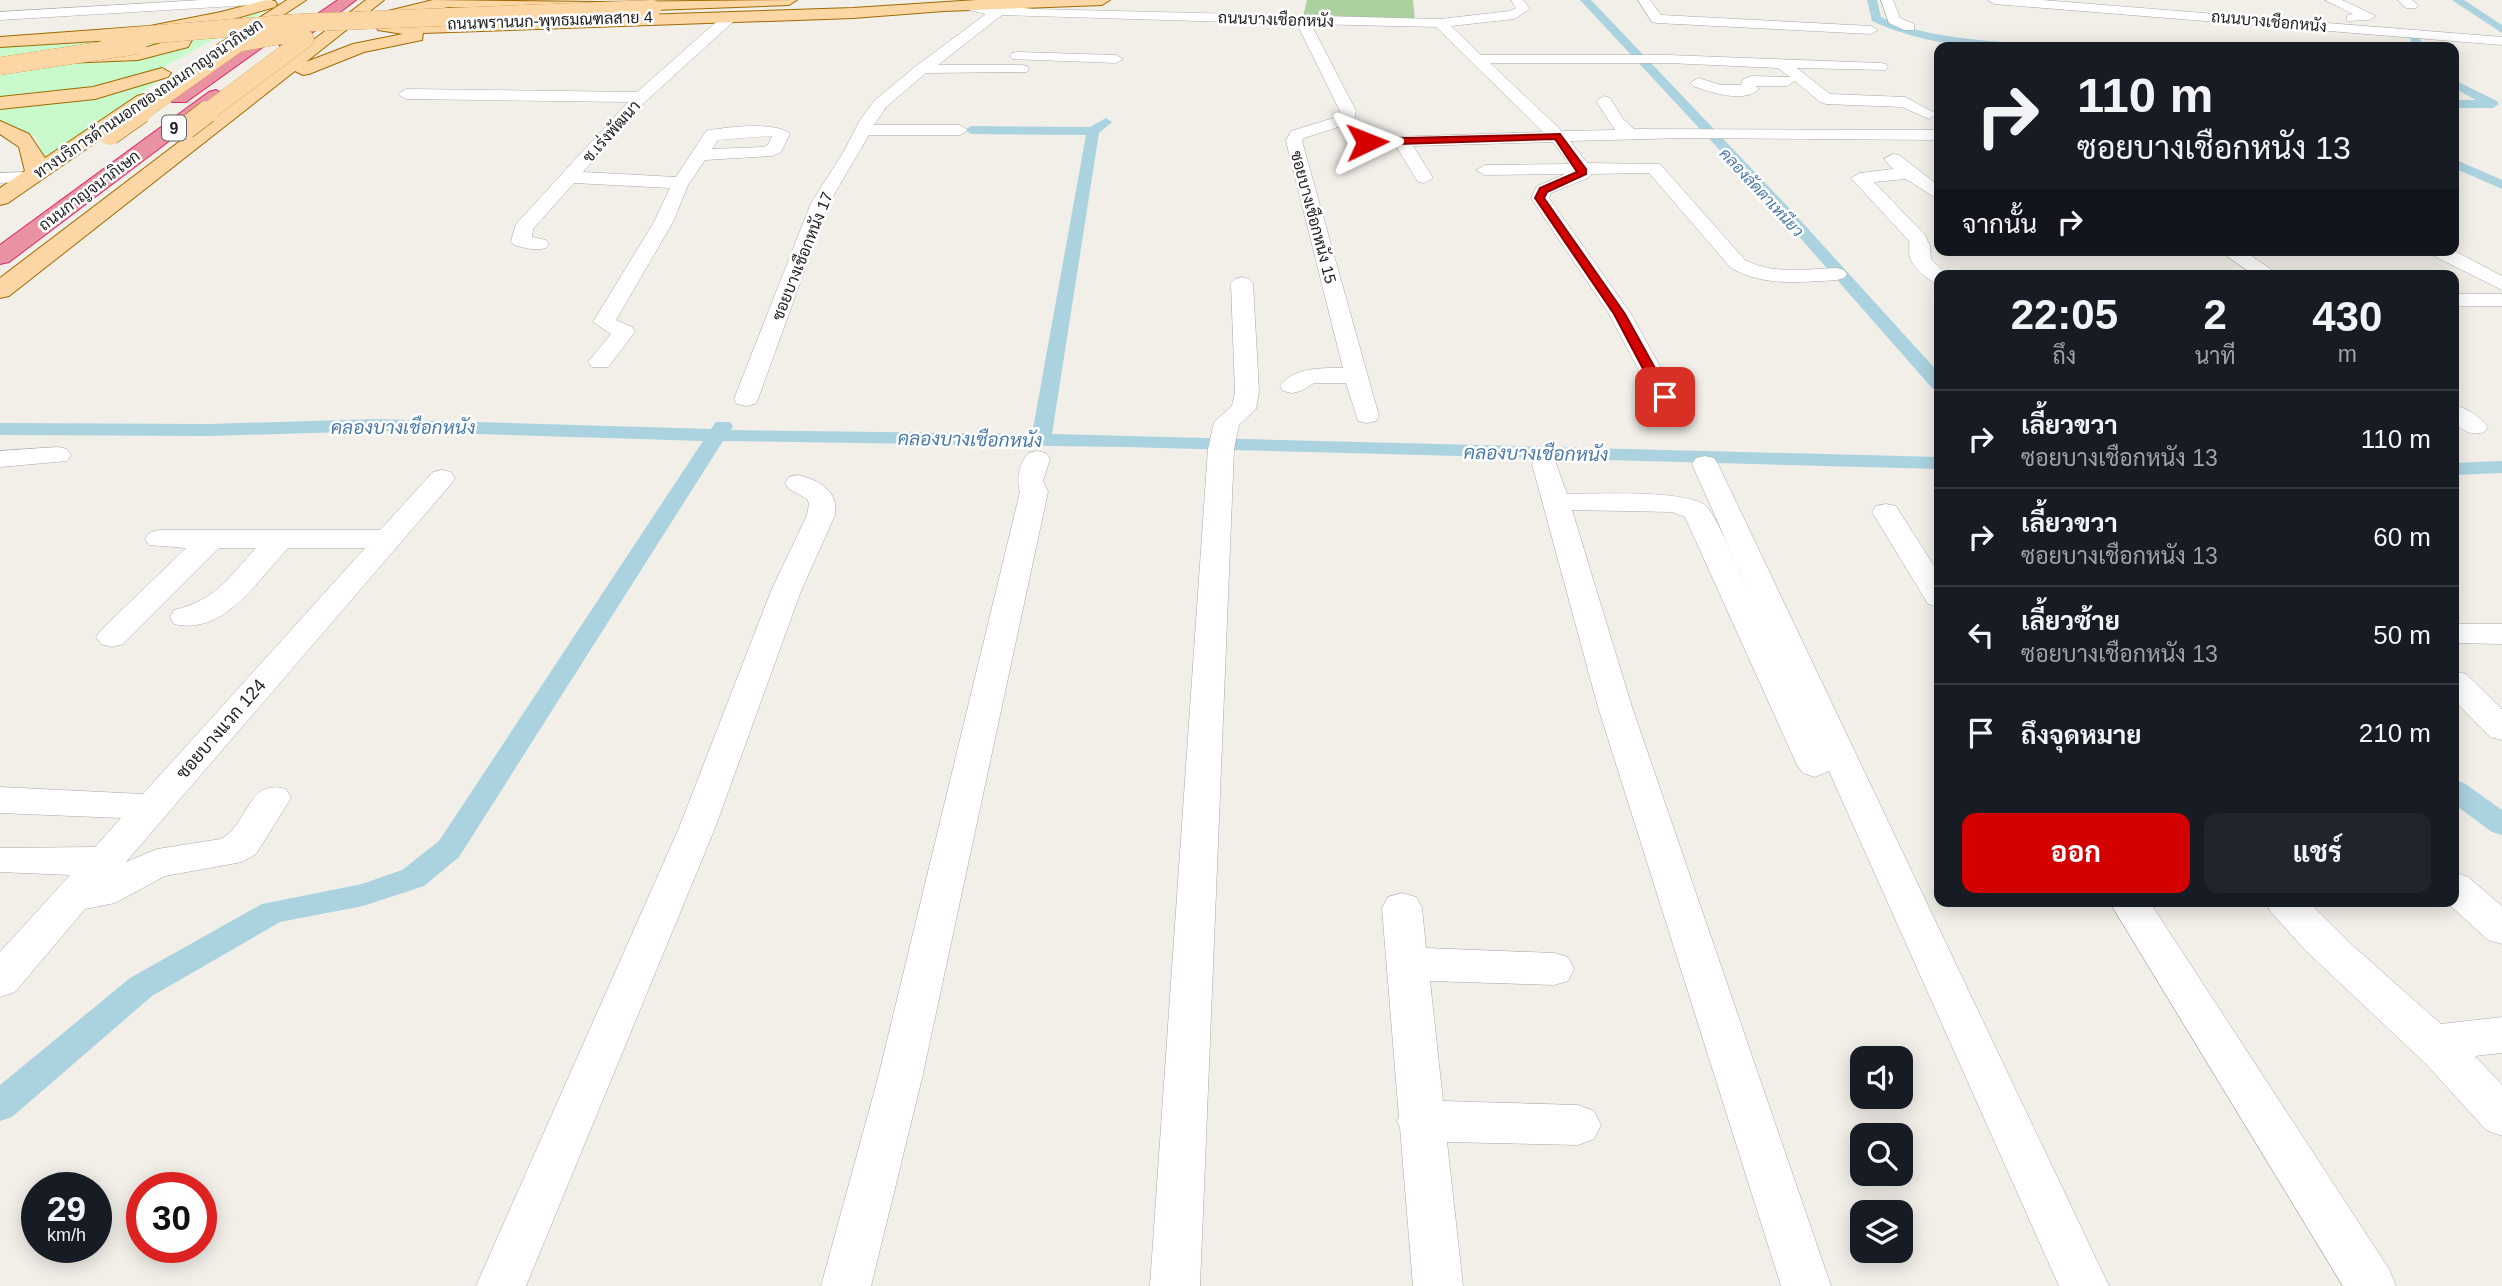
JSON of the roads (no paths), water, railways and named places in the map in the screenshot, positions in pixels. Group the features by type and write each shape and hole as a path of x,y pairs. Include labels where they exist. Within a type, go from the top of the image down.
{"highway":[{"name":"ถนนกาญจนาภิเษก","path":"99,155 320,0"},
{"name":"ถนนกาญจนาภิเษก","path":"0,257 348,0"}],"main road":[{"path":"115,35 223,17 279,0"},
{"name":"ทางบริการด้านนอกของถนนกาญจนาภิเษก","path":"0,198 298,0"},
{"path":"0,290 376,0"},
{"path":"286,68 396,0"},
{"path":"0,56 464,11 531,0"},
{"path":"681,0 738,2"},
{"path":"789,0 580,7 449,2 404,10 394,14 384,26 405,29 729,18 866,13 943,6"},
{"name":"ถนนพรานนก-พุทธมณฑลสาย 4","path":"0,56 226,34 859,0"},
{"name":"ถนนพรานนก-พุทธมณฑลสาย 4","path":"0,45 115,35 649,12 964,5 1009,9 1101,0"},
{"path":"243,103 320,62 359,48 426,34 507,25"},
{"path":"0,66 86,51 292,27 360,27"},
{"path":"0,103 73,97 127,85 166,72 251,29"},
{"path":"0,56 138,55 177,46 188,37 185,32 175,30 115,35"},
{"path":"0,210 238,43 282,35 305,39 186,128 80,213 75,220 82,225"},
{"path":"0,127 27,141 36,157 32,175"}],"street":[{"path":"0,37 125,0"},
{"path":"0,16 267,0"},
{"name":"ถนนบางเชือกหนัง","path":"1009,9 1303,20 1511,22 1522,12 1517,0"},
{"path":"1644,0 1657,19 1871,30"},
{"path":"1887,0 1894,20 1909,27"},
{"name":"ถนนบางเชือกหนัง","path":"1994,0 2500,41"},
{"path":"2331,0 2369,16 2346,19 2356,29"},
{"name":"ซอยบางเชือกหนัง 17","path":"746,399 820,203 880,104 921,69 1009,9"},
{"path":"0,23 27,15"},
{"path":"1136,32 1148,15"},
{"name":"ซ.เร่งพัฒนา","path":"539,244 521,242 522,231 641,97 729,18"},
{"name":"ซอยบางเชือกหนัง 15","path":"1303,20 1306,31 1348,111 1348,119 1297,135 1294,141 1367,416"},
{"path":"1440,23 1557,136 1582,169 1582,174 1543,190 1539,198 1620,314 1665,397"},
{"path":"1528,45 1541,59"},
{"path":"1475,59 1647,59 1881,67"},
{"path":"921,69 1041,61 1115,60"},
{"path":"1783,64 1826,99 1905,102 1929,114"},
{"path":"1698,83 1731,91 1749,90 1751,89 1747,82 1757,80 1806,82"},
{"path":"406,94 641,97"},
{"path":"1604,101 1616,122 1738,264 1747,270 1780,274 1837,274"},
{"path":"858,105 880,104"},
{"path":"863,130 960,130"},
{"path":"1367,142 1699,133 1934,135"},
{"path":"1866,135 1909,173 1934,190"},
{"path":"1401,141 1424,178"},
{"path":"600,362 624,332 604,322 618,295 659,234 683,179 700,155"},
{"path":"1892,158 1914,163 1934,173"},
{"path":"1485,170 1654,168"},
{"path":"1909,173 1860,178 1917,239 1920,246 1919,258 1934,273"},
{"path":"569,177 672,181 716,174"},
{"path":"0,178 32,175"},
{"path":"2238,256 2261,270"},
{"path":"2448,256 2502,284"},
{"path":"1175,1286 1225,432 1227,422 1240,413 1246,404 1242,283"},
{"path":"2459,300 2502,300"},
{"path":"1292,386 1298,381 1315,376 1356,376"},
{"path":"2459,416 2475,427"},
{"path":"0,458 58,455"},
{"path":"846,1286 903,1064 1034,492 1030,481 1037,459"},
{"path":"1545,464 1615,706 1806,1286"},
{"path":"1704,464 2084,1286"},
{"name":"ซอยบางแวก 124","path":"0,980 442,478"},
{"path":"501,1286 697,828 786,591 821,515 823,504 819,494 798,483"},
{"path":"1557,502 1679,505 1687,506 1697,513 1815,765"},
{"path":"1886,512 1934,590"},
{"path":"159,539 388,539"},
{"path":"185,617 209,611 222,602 281,539"},
{"path":"112,637 210,540"},
{"path":"2459,634 2502,634"},
{"path":"2459,686 2502,729"},
{"path":"73,896 101,893 157,863 229,852 243,844 273,798"},
{"path":"0,800 152,807"},
{"path":"6,860 104,861"},
{"path":"2459,891 2502,929"},
{"path":"2132,907 2371,1286"},
{"path":"2289,907 2361,981 2433,1043 2502,1116"},
{"path":"1402,908 1420,1121 1438,1286"},
{"path":"1407,964 1554,969"},
{"path":"2433,1043 2502,1035"},
{"path":"1420,1121 1578,1125"}],"waterway":[{"name":"คลองลัดตาเหนียว","path":"1585,0 1786,213 1934,378"},
{"path":"1872,0 1876,19 1913,34 1966,42"},
{"path":"2457,0 2502,30"},
{"path":"2414,37 2416,42"},
{"path":"2459,87 2493,104 2459,104"},
{"path":"1093,131 1106,122"},
{"path":"971,130 1093,131"},
{"path":"1041,440 1093,131"},
{"path":"2459,165 2502,185"},
{"name":"คลองบางเชือกหนัง","path":"0,429 209,430 376,425 717,435"},
{"path":"717,435 723,426"},
{"path":"0,1106 141,987 273,912 363,895 413,878 449,849 717,435"},
{"name":"คลองบางเชือกหนัง","path":"717,435 1124,441 1934,463"},
{"name":"คลองบางเชือกหนัง","path":"2459,469 2502,467"},
{"name":"คลองลัดตาเหนียว","path":"2459,794 2502,825"}]}
